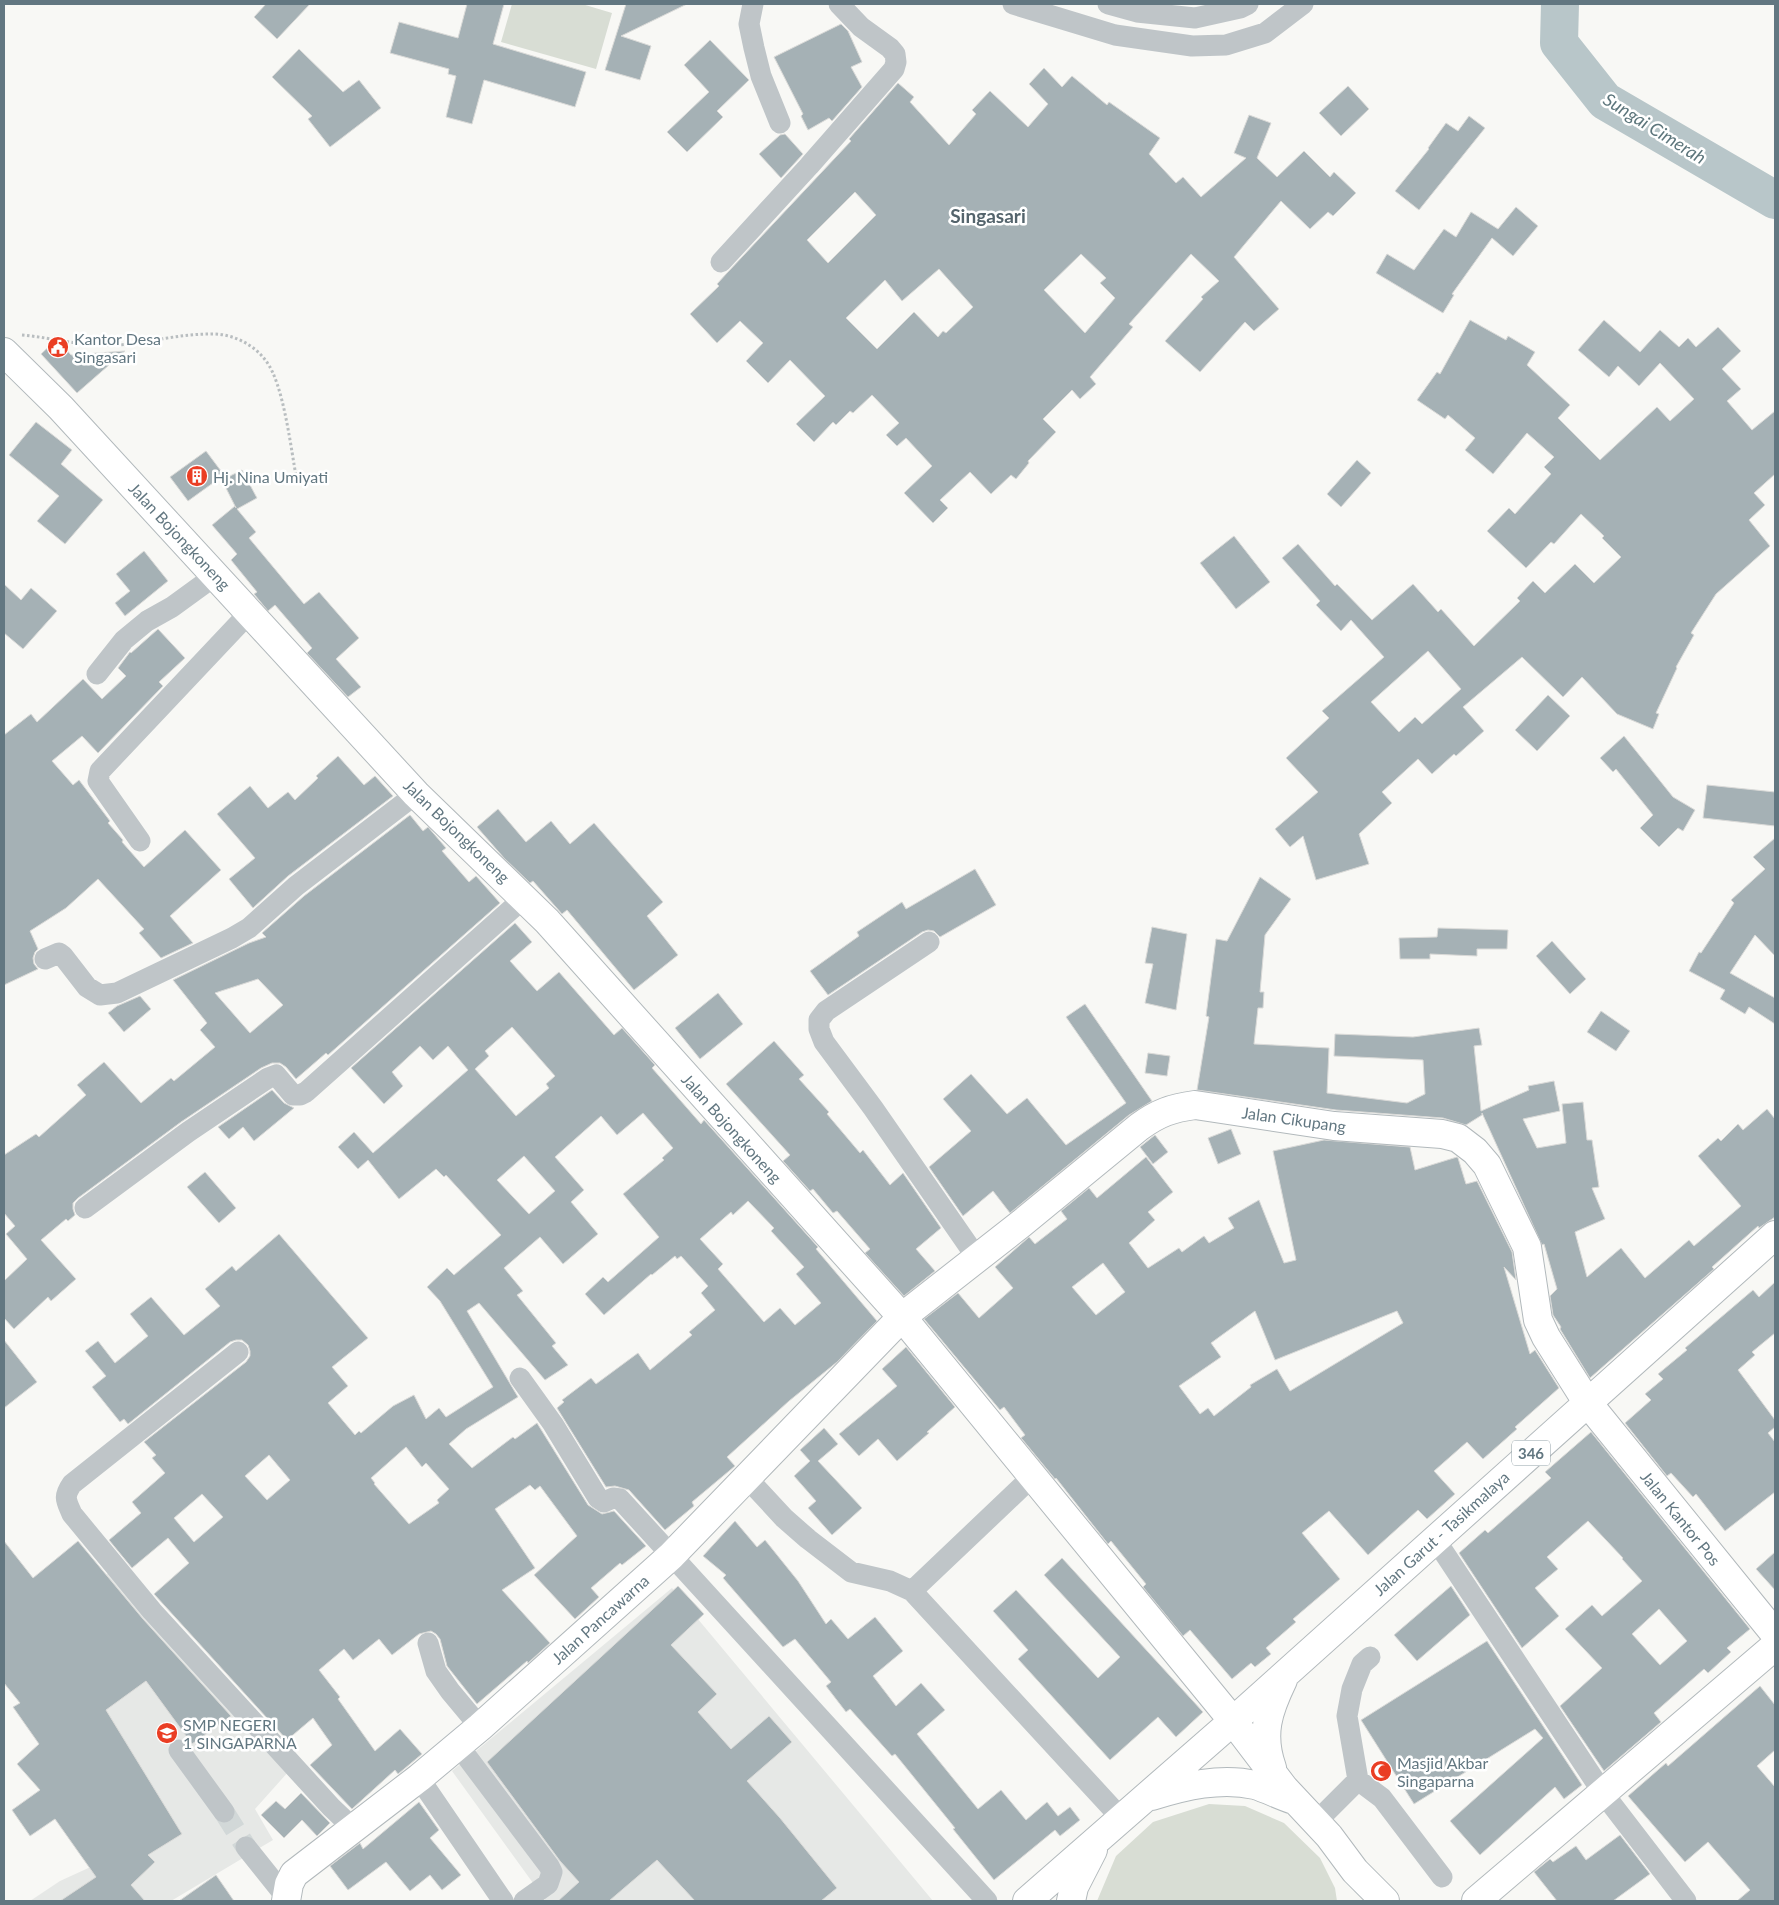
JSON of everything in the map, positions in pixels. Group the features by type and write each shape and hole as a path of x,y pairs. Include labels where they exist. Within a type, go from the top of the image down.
{"main road":[{"name":"Jalan Bojongkoneng","path":"8,348 416,794 548,921 902,1318 1233,1721 1275,1776 1329,1836 1355,1871 1385,1901"},
{"name":"Jalan Cikupang","path":"902,1318 1155,1115 1195,1105 1334,1126 1442,1134 1458,1138 1475,1151 1487,1165 1527,1247 1538,1320 1546,1337 1588,1402"},
{"name":"Jalan Garut - Tasikmalaya","path":"1027,1901 1233,1721 1775,1235"},
{"name":"Jalan Pancawarna","path":"286,1899 294,1874 419,1778 480,1727 671,1556 902,1318"},
{"name":"Jalan Kantor Pos","path":"1588,1402 1775,1634"},
{"path":"1476,1901 1775,1646"},
{"path":"1275,1776 1268,1756 1265,1731 1270,1708 1287,1672"},
{"path":"1144,1798 1181,1787 1214,1782 1254,1785 1296,1801"},
{"path":"1070,1901 1074,1887 1100,1836"},
{"path":"1355,1871 1361,1901"}],"street":[{"path":"753,4 749,24 754,48 761,76 780,123"},
{"path":"721,262 894,69 896,62 895,54 890,48 861,27 840,4"},
{"path":"1013,4 1115,35 1192,46 1226,44 1265,33 1298,10 1303,4"},
{"path":"1108,4 1137,12 1195,18 1240,8 1248,4"},
{"path":"97,674 124,640 147,621 172,608 216,575"},
{"path":"140,841 98,781 100,771 250,612"},
{"path":"45,959 59,953 87,987 100,995 117,992 232,938 249,928 296,886 416,794"},
{"path":"85,1208 174,1142 268,1078 276,1075 293,1095 300,1095 306,1092 524,898"},
{"path":"930,942 826,1011 820,1020 819,1029 824,1042 873,1108 977,1258"},
{"path":"238,1352 72,1484 65,1498 72,1514 152,1611 324,1800 353,1828"},
{"path":"520,1378 552,1424 598,1498 604,1502 613,1498 620,1499 987,1901"},
{"path":"912,1590 1032,1477"},
{"path":"747,1478 784,1518 851,1572 890,1581 912,1590 1122,1818"},
{"path":"1435,1539 1603,1793 1686,1901"},
{"path":"428,1643 436,1671 480,1727"},
{"path":"1370,1656 1362,1664 1352,1689 1347,1716 1358,1780 1382,1798 1442,1877"},
{"path":"458,1745 552,1872 548,1884 524,1901"},
{"path":"179,1750 224,1812"},
{"path":"419,1778 502,1901"},
{"path":"1316,1822 1358,1780"},
{"path":"246,1847 286,1899"}],"path":[{"path":"8,348 46,337 86,345 119,345 211,334 235,337 255,348 267,361 274,376 284,411 297,482"}],"shaded area":[{"path":"512,4 582,4 612,13 596,69 501,42"},
{"name":"SMP NEGERI 1 SINGAPARNA","path":"115,1568 289,1771 255,1809 273,1840 171,1901 30,1901 60,1881 143,1843 14,1644"},
{"path":"672,1588 933,1901 546,1901 452,1771"},
{"path":"1209,1804 1245,1806 1284,1823 1320,1858 1335,1888 1337,1901 1097,1901 1116,1856 1153,1822"}],"building":[{"path":"266,4 310,4 277,39 254,17"},
{"path":"467,4 504,4 493,44 586,72 575,107 484,80 472,124 446,117 456,76 448,74 449,69 390,53 399,22 458,38"},
{"path":"626,4 687,4 621,36 651,46 640,80 605,70"},
{"path":"841,24 848,31 862,62 851,67 862,87 832,121 829,118 808,130 801,116 803,114 774,57"},
{"path":"710,40 749,80 717,111 723,117 687,152 667,132 709,92 684,65"},
{"path":"299,49 343,92 359,80 381,108 330,147 308,119 312,116 272,77"},
{"path":"1044,68 1062,87 1072,76 1107,105 1109,102 1160,138 1149,154 1176,183 1183,177 1201,197 1246,158 1234,153 1249,115 1271,123 1257,158 1277,177 1304,151 1330,177 1334,172 1356,193 1333,216 1328,212 1310,229 1281,201 1234,257 1279,309 1254,331 1245,322 1200,372 1165,341 1203,299 1201,297 1219,281 1191,254 1129,324 1133,327 1090,377 1096,384 1080,399 1072,390 1043,419 1056,432 1028,461 1029,463 1016,479 1011,475 991,494 970,472 940,500 948,508 933,523 904,493 932,466 906,438 897,446 886,435 899,423 872,395 853,413 850,411 836,425 833,422 814,442 796,424 825,396 790,360 768,383 746,361 763,343 740,321 717,343 690,314 719,286 717,284 727,273 851,141 849,139 898,83 914,97 910,102 949,145 976,114 972,110 990,91 1028,127 1048,104 1029,84","holes":["855,192 876,215 828,263 807,240","1081,254 1106,278 1100,283 1115,298 1085,333 1044,290","939,269 973,307 946,333 943,331 938,337 914,312 877,349 846,318 885,280 902,301"]},
{"path":"1348,86 1369,109 1341,136 1319,113"},
{"path":"1469,116 1485,128 1419,210 1395,191 1429,149 1446,123 1458,131"},
{"path":"785,134 803,154 781,178 759,154 780,135"},
{"path":"1516,207 1538,226 1513,256 1492,238 1452,294 1454,295 1443,313 1376,273 1387,254 1414,270 1444,229 1456,237 1471,212 1498,229"},
{"path":"1470,320 1506,340 1508,336 1535,352 1527,365 1570,405 1558,418 1600,460 1657,407 1670,421 1694,399 1660,363 1639,386 1618,366 1609,377 1578,350 1604,320 1640,352 1660,330 1679,347 1688,338 1696,347 1718,327 1741,351 1722,369 1741,389 1727,401 1752,430 1775,411 1775,474 1754,493 1765,505 1749,520 1770,546 1716,594 1691,633 1694,635 1676,667 1656,713 1659,714 1653,729 1617,714 1582,677 1563,697 1522,657 1463,707 1484,731 1432,774 1418,759 1382,792 1392,803 1359,834 1369,864 1316,880 1303,836 1290,847 1275,829 1318,792 1286,758 1329,718 1322,711 1384,657 1351,620 1341,631 1316,605 1320,601 1282,558 1298,544 1335,586 1337,584 1372,620 1413,584 1438,612 1441,609 1474,646 1520,601 1517,598 1533,581 1545,593 1575,564 1594,583 1621,557 1602,538 1604,536 1581,514 1554,544 1551,542 1526,568 1487,531 1509,508 1515,514 1551,474 1544,467 1554,457 1527,433 1493,474 1465,450 1475,438 1448,415 1445,419 1417,400 1437,372 1440,374","holes":["1428,651 1461,689 1422,724 1415,717 1399,732 1371,702"]},
{"path":"57,339 71,355 125,351 77,393 41,354"},
{"path":"36,422 72,450 61,464 103,500 65,544 37,521 59,496 9,455"},
{"name":"Hj. Nina Umiyati","path":"206,451 224,475 188,501 170,477"},
{"path":"1357,460 1371,473 1341,507 1327,494"},
{"path":"242,470 257,498 237,509 256,532 249,538 304,604 319,592 359,638 336,659 361,687 348,697 307,653 312,648 275,605 268,611 254,594 257,592 231,560 237,554 212,525 235,506 222,480"},
{"path":"1234,536 1270,582 1236,609 1200,563"},
{"path":"144,551 168,581 125,616 115,603 130,591 116,574"},
{"path":"4,584 21,600 31,588 57,611 23,649 4,633"},
{"path":"158,629 185,658 159,682 163,686 98,753 82,736 52,761 73,785 79,780 110,821 108,823 123,840 122,842 144,867 185,830 221,870 170,916 193,943 161,958 139,933 144,929 98,879 66,908 30,931 38,949 33,958 34,964 38,969 4,985 4,735 31,714 37,722 83,679 102,699 126,676 118,668 130,652"},
{"path":"1548,695 1570,716 1537,751 1515,730"},
{"path":"1624,736 1673,797 1695,810 1683,831 1678,828 1659,847 1640,828 1653,815 1616,769 1613,772 1600,758"},
{"path":"338,756 364,785 375,776 393,796 288,876 253,908 229,879 255,858 217,814 250,786 268,808 288,792 295,800 318,778 316,776"},
{"path":"1707,785 1775,792 1775,826 1703,818"},
{"path":"498,809 526,842 551,821 570,844 594,823 663,902 647,916 678,955 634,990 567,910 562,914 533,881 530,883 504,858 477,827"},
{"path":"410,815 423,831 428,827 446,848 442,851 469,882 476,876 500,903 328,1055 326,1053 296,1079 280,1063 272,1063 261,1068 181,1122 78,1198 73,1203 75,1215 68,1221 66,1219 41,1240 76,1279 51,1301 48,1297 14,1329 4,1318 4,1281 27,1259 6,1234 15,1226 4,1213 4,1155 36,1134 39,1137 86,1095 77,1085 104,1062 141,1103 171,1078 174,1081 215,1047 200,1030 207,1023 173,980 249,943 266,937 262,933 304,896","holes":["258,979 283,1005 250,1033 215,993"]},
{"path":"1775,838 1775,956 1755,935 1730,973 1775,998 1775,1024 1749,1007 1745,1014 1720,999 1725,990 1689,971 1699,952 1701,953 1734,903 1731,900 1765,869 1753,857"},
{"path":"975,869 996,905 940,937 934,931 922,932 828,995 810,971 859,936 857,932 902,902 906,909"},
{"path":"1260,877 1291,899 1265,935 1260,992 1264,992 1263,1008 1258,1008 1254,1044 1329,1048 1327,1093 1407,1103 1425,1094 1423,1060 1334,1056 1335,1034 1413,1037 1479,1028 1482,1045 1474,1046 1481,1111 1529,1090 1528,1086 1554,1081 1560,1111 1523,1119 1537,1148 1566,1143 1562,1104 1583,1102 1587,1140 1592,1140 1599,1187 1592,1188 1605,1219 1575,1232 1587,1277 1621,1248 1645,1278 1689,1240 1694,1246 1741,1206 1698,1156 1718,1138 1721,1141 1738,1124 1743,1130 1767,1109 1775,1119 1775,1217 1759,1228 1758,1226 1712,1267 1714,1269 1590,1378 1553,1315 1550,1296 1557,1289 1544,1244 1542,1245 1482,1113 1482,1115 1466,1125 1443,1118 1336,1110 1197,1090 1209,1017 1206,1016 1216,939 1227,941"},
{"path":"515,923 532,942 510,961 537,991 559,972 614,1035 622,1028 655,1065 652,1068 701,1124 704,1120 818,1247 816,1249 877,1321 837,1362 789,1401 727,1457 735,1466 692,1502 694,1506 665,1530 629,1490 615,1486 606,1487 557,1408 564,1402 562,1400 591,1378 596,1384 638,1353 650,1370 692,1335 689,1332 715,1310 701,1293 708,1286 681,1256 677,1259 675,1256 651,1274 604,1315 585,1294 603,1277 608,1282 659,1237 623,1194 664,1160 662,1158 673,1148 643,1113 617,1135 601,1116 555,1157 584,1190 571,1202 598,1234 563,1264 540,1237 504,1268 523,1291 517,1295 556,1343 552,1346 568,1365 545,1380 479,1303 467,1311 518,1397 466,1429 449,1444 472,1468 513,1437 515,1439 537,1423 588,1505 602,1514 614,1511 646,1546 622,1565 620,1563 591,1588 599,1597 575,1619 534,1575 577,1536 540,1486 535,1490 530,1485 495,1509 535,1568 502,1590 550,1643 477,1704 447,1666 440,1639 431,1631 419,1634 392,1655 379,1639 353,1660 344,1649 319,1670 340,1697 338,1699 375,1751 400,1729 422,1754 398,1774 395,1770 352,1809 310,1765 332,1745 313,1718 287,1740 154,1594 189,1563 168,1538 132,1568 109,1540 141,1513 132,1502 165,1473 152,1458 156,1455 144,1442 246,1362 250,1356 248,1345 242,1340 230,1342 128,1424 124,1419 120,1422 92,1387 106,1376 85,1351 98,1341 115,1363 148,1336 130,1314 151,1297 184,1335 220,1306 205,1289 232,1266 236,1271 279,1234 368,1338 332,1367 348,1386 328,1403 355,1435 359,1431 361,1433 393,1406 414,1395 426,1419 439,1408 446,1417 493,1387 440,1301 427,1287 447,1268 454,1275 501,1235 446,1175 444,1177 436,1169 399,1199 368,1160 358,1169 338,1147 354,1132 373,1153 468,1070 448,1046 433,1060 420,1046 392,1072 403,1086 384,1104 351,1068","holes":["512,1027 555,1076 546,1084 549,1088 516,1116 475,1069 489,1056 485,1051","524,1156 555,1191 529,1214 497,1180","748,1201 774,1228 771,1231 804,1267 796,1274 821,1303 795,1325 780,1308 764,1322 718,1269 723,1264 700,1239 731,1212 733,1215","406,1447 422,1467 426,1463 449,1489 437,1500 439,1503 409,1524 371,1478","269,1455 290,1480 267,1500 245,1476","202,1494 223,1517 194,1542 174,1518"]},
{"path":"1152,927 1187,934 1176,1010 1145,1003 1153,964 1145,963"},
{"path":"1438,928 1508,930 1507,949 1477,949 1477,956 1430,954 1430,959 1400,959 1399,938 1437,937"},
{"path":"1552,941 1586,979 1570,994 1536,956"},
{"path":"718,993 743,1024 700,1059 675,1028"},
{"path":"140,996 151,1009 124,1032 108,1013 117,1006"},
{"path":"1085,1004 1152,1101 1129,1115 1010,1213 993,1191 963,1216 929,1167 971,1131 943,1099 971,1074 1007,1114 1027,1098 1066,1145 1126,1103 1066,1017"},
{"path":"1601,1011 1630,1031 1616,1051 1587,1032"},
{"path":"774,1041 804,1075 799,1079 829,1112 827,1114 860,1153 863,1150 890,1185 903,1173 941,1228 916,1249 935,1271 904,1296 865,1253 870,1249 837,1211 833,1213 813,1189 810,1191 783,1161 790,1155 726,1084"},
{"path":"1148,1053 1170,1056 1167,1076 1145,1073"},
{"path":"272,1090 284,1103 294,1108 254,1141 243,1127 229,1139 218,1127"},
{"path":"1231,1129 1241,1154 1218,1164 1208,1138"},
{"path":"1155,1135 1168,1152 1153,1164 1140,1147"},
{"path":"1324,1140 1410,1147 1415,1170 1457,1157 1466,1184 1477,1181 1512,1252 1516,1280 1504,1267 1530,1354 1535,1350 1559,1388 1515,1427 1517,1429 1483,1459 1467,1442 1434,1471 1455,1494 1427,1519 1418,1510 1368,1555 1329,1511 1302,1533 1340,1579 1293,1619 1296,1622 1266,1648 1271,1654 1255,1667 1251,1663 1232,1679 1190,1630 1183,1636 1143,1587 1146,1584 1111,1541 1108,1544 1056,1478 1021,1438 1025,1435 1004,1407 1000,1410 924,1319 958,1293 979,1318 1013,1288 995,1267 1029,1237 1035,1244 1067,1219 1061,1211 1089,1188 1097,1198 1146,1157 1173,1192 1148,1212 1155,1220 1129,1243 1148,1268 1179,1248 1182,1252 1204,1236 1209,1243 1234,1228 1228,1218 1259,1200 1284,1263 1296,1260 1273,1151","holes":["1103,1263 1125,1292 1096,1315 1072,1287","1255,1311 1275,1360 1397,1311 1403,1323 1290,1391 1277,1369 1250,1385 1251,1387 1214,1416 1208,1408 1200,1414 1179,1386 1221,1357 1211,1343"]},
{"path":"205,1172 236,1208 219,1223 187,1187"},
{"path":"1775,1282 1775,1333 1752,1352 1755,1355 1738,1370 1775,1420 1775,1427 1768,1433 1775,1442 1775,1492 1725,1531 1696,1494 1693,1497 1671,1473 1667,1476 1625,1423 1651,1400 1645,1394 1663,1379 1658,1374 1687,1350 1685,1348 1753,1290 1759,1297"},
{"path":"4,1340 37,1382 4,1408"},
{"path":"906,1347 955,1407 897,1461 878,1439 859,1456 839,1434 897,1386 882,1369"},
{"path":"824,1428 838,1444 818,1461 862,1508 832,1535 808,1508 816,1501 794,1476 810,1461 800,1450"},
{"path":"1591,1432 1750,1629 1727,1648 1731,1652 1708,1673 1704,1669 1654,1713 1661,1722 1604,1771 1560,1706 1602,1668 1565,1629 1592,1605 1602,1616 1642,1581 1588,1521 1547,1557 1558,1569 1535,1588 1559,1616 1522,1648 1459,1553 1485,1530 1488,1533 1551,1478 1545,1472","holes":["1659,1609 1687,1641 1660,1665 1632,1634"]},
{"path":"735,1521 757,1547 765,1540 798,1581 826,1624 831,1619 848,1639 875,1617 903,1651 873,1676 896,1706 921,1683 945,1710 917,1734 978,1809 1001,1790 1026,1820 1047,1802 1058,1816 1070,1807 1080,1820 1060,1836 1055,1830 994,1880 895,1754 892,1756 850,1709 846,1712 826,1686 831,1682 795,1639 783,1647 723,1578 726,1575 703,1556"},
{"path":"4,1541 33,1578 78,1541 143,1619 231,1716 192,1744 146,1681 106,1710 182,1834 148,1855 155,1862 131,1885 145,1901 60,1901 96,1877 55,1819 30,1836 12,1810 40,1790 17,1764 39,1744 13,1707 20,1703 4,1683"},
{"path":"1775,1552 1775,1590 1756,1569"},
{"path":"1062,1558 1203,1712 1176,1737 1158,1717 1110,1760 1018,1659 1028,1650 993,1611 1016,1590 1098,1678 1120,1657 1044,1575"},
{"path":"678,1586 704,1614 671,1645 717,1694 698,1712 731,1749 769,1716 792,1742 747,1781 837,1888 821,1901 695,1901 657,1860 609,1901 558,1901 579,1882 560,1861 487,1762"},
{"path":"1451,1586 1470,1615 1417,1661 1394,1635"},
{"path":"1487,1641 1582,1785 1564,1799 1555,1787 1480,1855 1450,1821 1543,1738 1535,1729 1414,1804 1361,1720"},
{"path":"1760,1686 1775,1705 1775,1750 1757,1766 1775,1787 1775,1901 1737,1901 1750,1890 1708,1842 1685,1862 1628,1796 1666,1763 1668,1766"},
{"path":"301,1793 330,1823 317,1836 302,1820 284,1838 261,1815 276,1801 285,1809"},
{"path":"419,1802 439,1830 430,1838 461,1875 442,1890 430,1875 410,1891 386,1862 348,1890 330,1866 360,1843 363,1849"},
{"path":"1620,1835 1650,1874 1613,1901 1557,1901 1534,1872 1550,1859 1553,1862 1576,1846 1586,1860"},
{"path":"216,1875 234,1901 179,1901"}],"waterway":[{"name":"Sungai Cimerah","path":"1560,4 1559,43 1605,101 1775,200"}],"tunnel":[{"path":"224,1812 246,1847"}],"place":[{"name":"Kantor Desa Singasari","path":"58,347"},
{"name":"Hj. Nina Umiyati","path":"197,476"},
{"name":"SMP NEGERI 1 SINGAPARNA","path":"167,1733"},
{"name":"Masjid Akbar Singaparna","path":"1381,1771"}],"district":[{"name":"Singasari","path":"988,215"}]}
